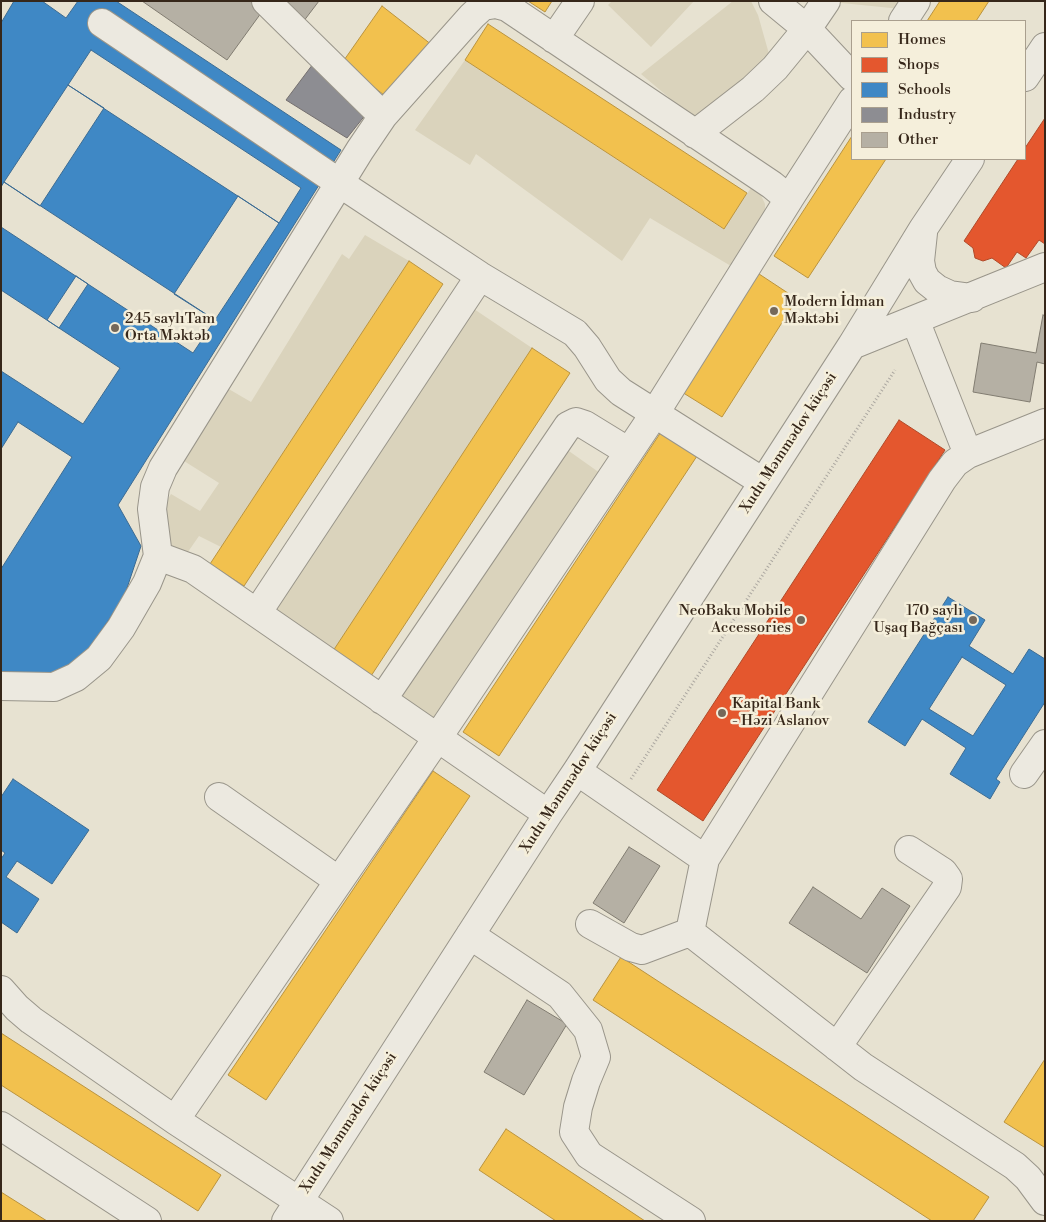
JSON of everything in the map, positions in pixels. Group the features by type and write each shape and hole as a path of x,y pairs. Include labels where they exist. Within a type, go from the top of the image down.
{"street":[{"path":"266,1 383,116"},
{"path":"554,38 580,1"},
{"path":"774,1 807,28 851,76"},
{"path":"696,134 753,90 775,68 826,1"},
{"path":"904,20 916,1"},
{"path":"1,686 54,686 76,677 99,658 122,628 147,584 158,556 152,509 155,487 163,468 383,116 483,6 496,4 507,7 772,185 789,199"},
{"path":"102,23 480,276 575,334 587,347 608,380 621,392 763,482"},
{"path":"1026,76 1045,47"},
{"path":"175,1120 438,737 655,414 851,102"},
{"name":"Xudu Məmmədov küçəsi","path":"292,1210 548,814 578,771 852,345 923,229 969,160"},
{"path":"923,229 920,261 922,272 927,281 937,290 950,295 972,298"},
{"path":"852,345 1045,267"},
{"path":"258,613 480,276"},
{"path":"915,320 968,454"},
{"path":"382,700 568,426 576,422 585,424 629,452"},
{"path":"690,932 705,860 942,480 955,464 968,454 1045,423"},
{"path":"158,556 194,569 548,814"},
{"path":"1024,774 1045,744"},
{"path":"578,771 705,860"},
{"path":"219,798 339,881"},
{"path":"837,1047 947,887 948,879 943,872 909,850"},
{"path":"590,924 631,947 642,950 690,932"},
{"path":"690,932 863,1067 1015,1166 1028,1178 1045,1201"},
{"path":"470,935 560,995 588,1030 596,1057 578,1107 574,1132 589,1155 691,1221"},
{"path":"1,990 16,1008 31,1020 175,1120 292,1210 329,1221"},
{"path":"1,1126 147,1221"},
{"path":"1041,1221 1045,1215"}],"path":[{"path":"618,799 895,370"}],"shaded area":[{"path":"612,1 694,1 651,47 608,5"},
{"path":"733,1 751,1 758,15 769,54 720,101 692,117 641,74"},
{"path":"833,1 906,1 901,9"},
{"path":"465,60 723,229 755,182 765,204 765,221 736,269 650,218 622,261 476,154 470,165 415,130"},
{"path":"365,235 409,261 221,547 199,536 183,559 167,550 160,513 171,494 200,511 219,483 184,461 227,388 251,402 342,254 349,259"},
{"path":"471,307 532,348 333,651 272,614"},
{"path":"559,444 607,478 440,727 391,691"}],"building: Homes":[{"path":"528,1 552,1 545,12"},
{"path":"940,1 989,1 977,20 928,20"},
{"path":"382,6 432,45 392,101 342,63"},
{"path":"488,24 747,193 724,229 465,60"},
{"path":"851,138 851,160 885,160 808,278 774,256"},
{"path":"409,261 443,284 244,586 210,564"},
{"path":"753,270 797,299 722,417 677,389"},
{"path":"532,348 570,373 371,676 333,651"},
{"path":"663,429 699,453 499,756 463,732"},
{"path":"433,771 470,796 266,1100 228,1075"},
{"path":"621,957 989,1197 973,1221 932,1221 593,1000"},
{"path":"1,1033 221,1175 198,1211 1,1085"},
{"path":"1045,1059 1045,1146 1044,1147 1004,1122"},
{"path":"506,1129 645,1221 556,1221 479,1170"},
{"path":"1,1192 47,1221 1,1221"}],"building: Shops":[{"path":"1045,118 1045,244 1039,240 1026,258 1017,252 1006,268 992,258 983,261 975,258 973,248 964,241 1017,160 1026,160 1026,146"},
{"name":"NeoBaku Mobile Accessories","path":"899,420 945,450 703,821 657,790"}],"building: Schools":[{"name":"245 saylıTam Orta Məktəb","path":"14,1 42,1 66,18 78,1 116,1 341,150 118,505 141,546 124,597 91,646 61,673 1,681 1,23"},
{"path":"91,50 301,188 279,223 68,85"},
{"path":"68,85 104,108 40,206 4,182"},
{"path":"4,182 215,320 193,353 1,227 1,187"},
{"path":"238,196 279,223 215,320 174,294"},
{"path":"76,276 88,284 59,328 47,320"},
{"path":"1,290 120,368 83,424 1,371"},
{"path":"18,422 72,457 1,569 1,449"},
{"path":"948,597 985,620 969,646 1013,674 1029,649 1045,659 1045,702 996,779 1000,782 990,799 950,774 966,748 922,719 905,746 868,722","holes":["962,657 1006,685 973,736 929,709"]},
{"path":"13,779 89,830 52,884 17,861 6,877 39,899 17,933 1,922 1,859 5,853 1,850 1,797"}],"building: Industry":[{"path":"313,64 370,109 347,138 286,100"}],"building: Other":[{"path":"142,1 252,1 264,9 227,60"},
{"path":"278,1 319,1 303,22"},
{"path":"1043,315 1045,316 1045,364 1037,362 1030,402 973,392 981,343 1036,353"},
{"path":"629,847 660,866 624,923 593,903"},
{"path":"813,887 861,919 882,888 910,906 867,973 789,923"},
{"path":"527,1000 567,1024 524,1095 484,1072"}],"place":[{"name":"Modern İdman Məktəbi","path":"774,311"},
{"name":"245 saylıTam Orta Məktəb","path":"115,328"},
{"name":"NeoBaku Mobile Accessories","path":"801,620"},
{"name":"170 saylı Uşaq Bağçası","path":"973,620"},
{"name":"Kapital Bank - Həzi Aslanov","path":"722,713"}]}
